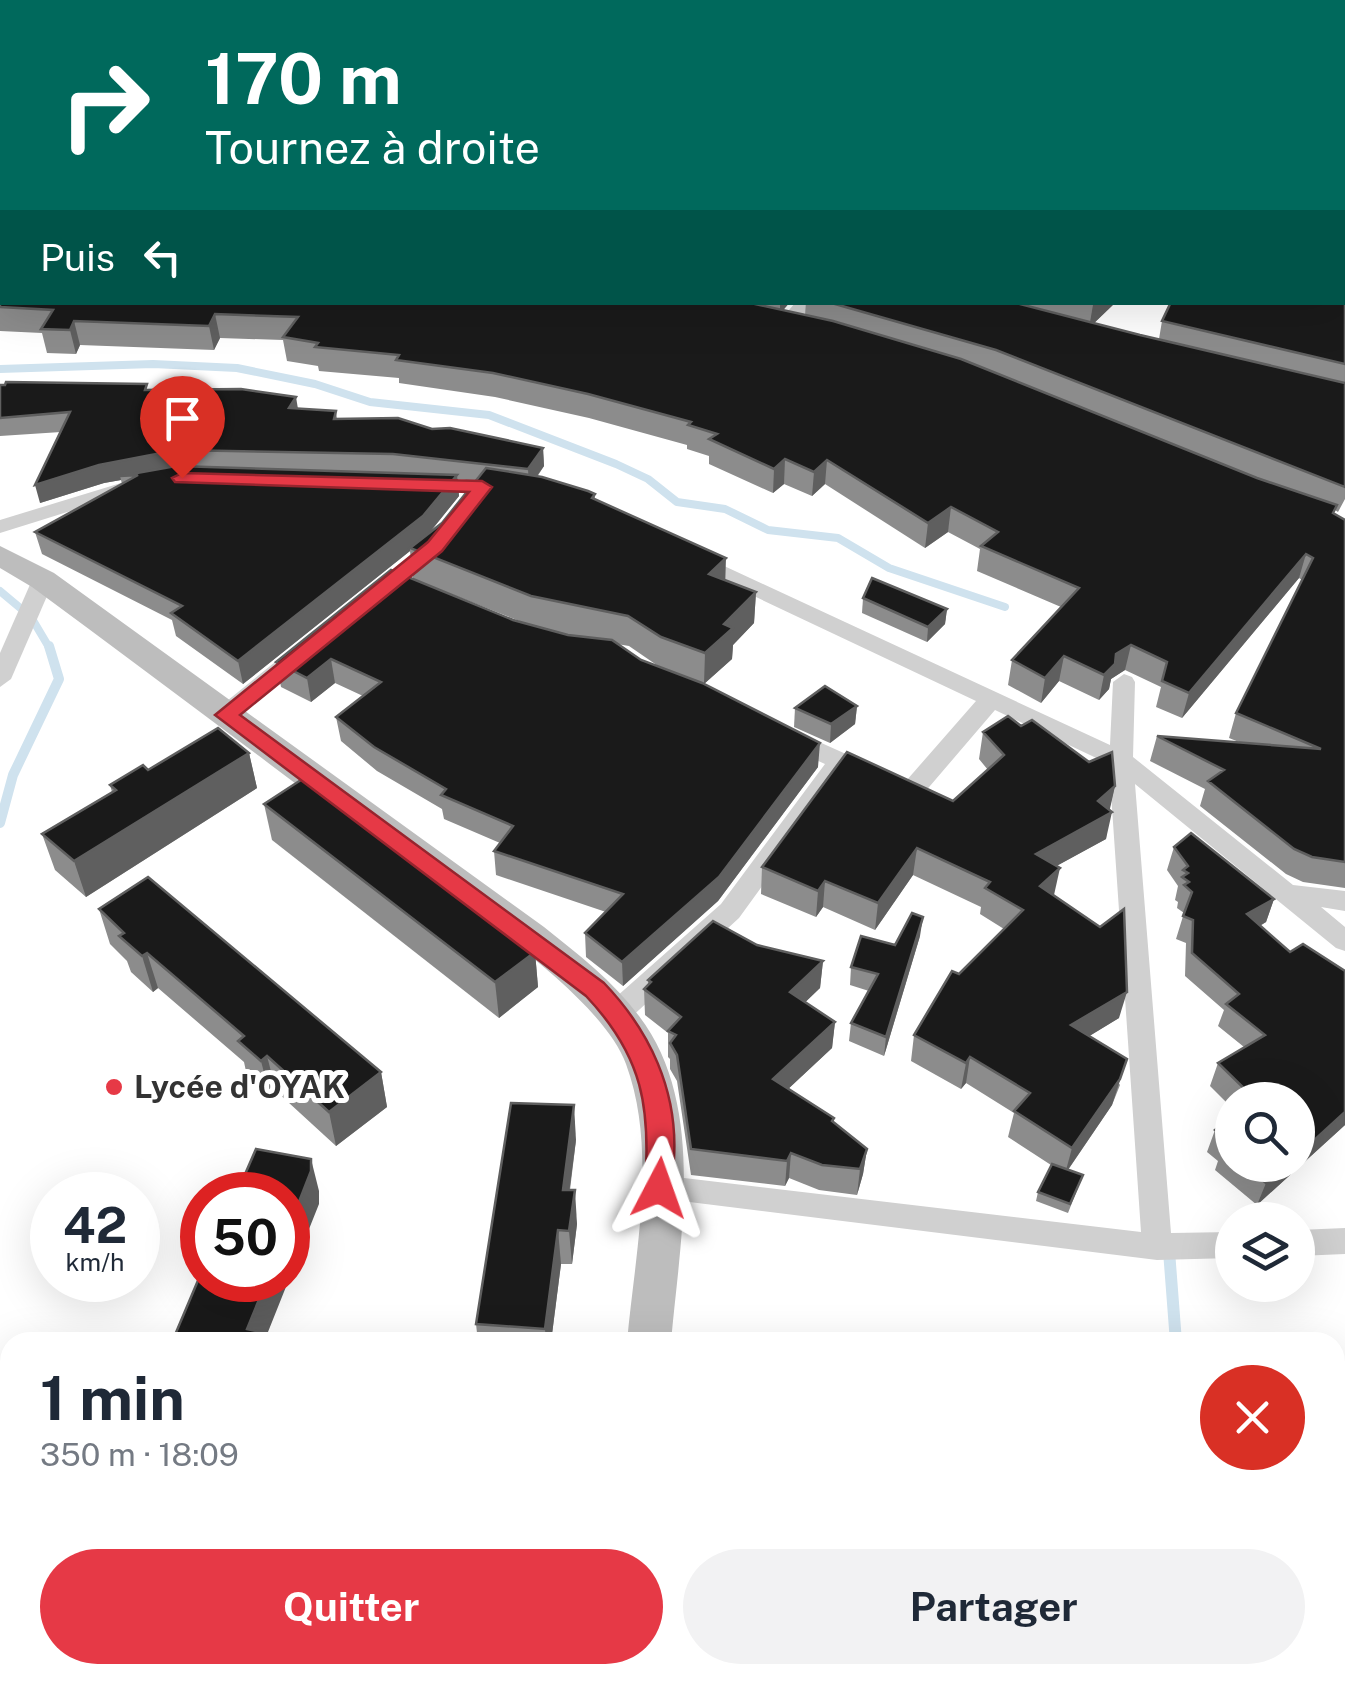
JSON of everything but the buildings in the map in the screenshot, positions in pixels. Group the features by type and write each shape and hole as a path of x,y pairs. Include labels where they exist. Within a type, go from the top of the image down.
{"main road":[{"path":"0,555 43,580 579,977 617,1013 642,1054 657,1094 663,1131 650,1332"}],"street":[{"path":"784,326 803,305"},
{"path":"0,526 112,491 155,482"},
{"path":"360,605 398,584 456,524"},
{"path":"669,548 1121,760 1345,940"},
{"path":"0,679 43,580"},
{"path":"226,715 315,642"},
{"path":"1124,682 1121,760 1157,1247"},
{"path":"768,729 905,791 915,787 991,699"},
{"path":"617,1013 730,912 840,761"},
{"path":"1291,894 1345,900"},
{"path":"659,1188 1157,1247 1215,1245"},
{"path":"1315,1243 1345,1242"}],"waterway":[{"path":"0,369 153,364 237,368 315,384 370,402 489,415 616,464 648,479 677,502 725,509 768,530 838,538 889,568 1005,607"},
{"path":"0,591 31,617 50,649"},
{"path":"0,823 13,775 59,679 50,649"},
{"path":"1169,1251 1175,1332"}],"place":[{"name":"Lycée d'OYAK","path":"114,1087"}],"route":[{"path":"182,478 482,487 435,546 226,715 595,989 617,1013 642,1054 657,1094 663,1131 659,1188"}]}
